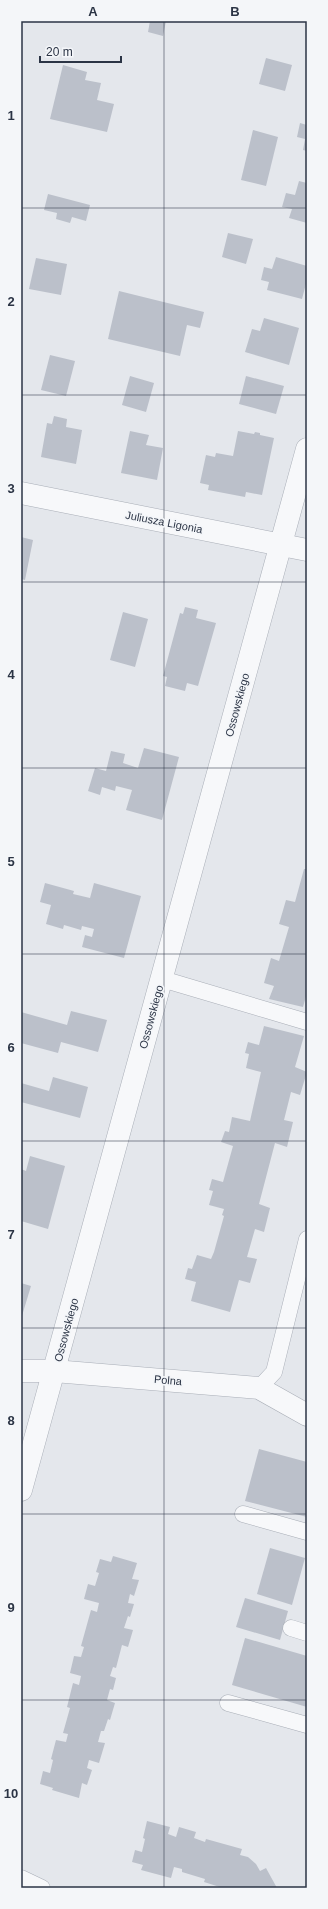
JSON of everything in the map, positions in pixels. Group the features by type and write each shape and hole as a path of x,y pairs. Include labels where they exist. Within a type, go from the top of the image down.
{"street":[{"name":"Ossowskiego","path":"21,1490 307,449"},
{"name":"Juliusza Ligonia","path":"21,494 307,550"},
{"name":"Polna","path":"21,1371 54,1371 259,1388 307,1415"}],"lane":[{"path":"162,979 307,1022"},
{"path":"259,1388 274,1372 307,1239"},
{"path":"243,1514 307,1532"},
{"path":"291,1628 307,1633"},
{"path":"228,1703 307,1725"},
{"path":"21,1878 42,1888"}],"building":[{"path":"150,21 166,21 163,36 148,32"},
{"path":"266,58 292,65 285,91 259,84"},
{"path":"63,65 87,72 85,80 101,83 97,100 114,104 107,132 50,119"},
{"path":"300,123 307,125 307,151 303,150 305,139 297,137"},
{"path":"253,130 278,137 266,186 241,180"},
{"path":"299,181 307,183 307,223 289,218 292,209 282,207 286,193 295,195"},
{"path":"48,194 90,205 86,221 72,217 70,223 56,219 57,213 44,210"},
{"path":"228,233 253,239 246,264 222,257"},
{"path":"276,257 307,266 307,280 302,299 267,290 269,282 261,280 264,267 272,269"},
{"path":"36,258 67,264 61,295 29,289"},
{"path":"119,291 204,312 200,328 187,325 180,356 108,339"},
{"path":"264,318 299,328 289,365 245,352 252,329 260,331"},
{"path":"50,355 75,361 66,396 41,390"},
{"path":"130,376 154,383 146,412 122,405"},
{"path":"246,376 284,386 276,414 239,404"},
{"path":"54,416 67,419 66,427 82,430 76,464 41,457 47,423 52,424"},
{"path":"130,431 149,435 146,445 163,448 157,480 121,473"},
{"path":"238,431 254,434 255,432 260,433 260,435 274,438 262,495 246,492 245,497 208,490 209,485 200,483 206,455 215,457 216,453 233,456"},
{"path":"21,537 33,540 25,580 21,579"},
{"path":"185,607 198,610 196,618 216,623 198,686 187,683 185,691 165,686 167,677 163,676 180,613 183,614"},
{"path":"123,612 148,619 135,667 110,660"},
{"path":"144,748 179,757 162,820 126,810 132,790 116,786 115,791 102,787 100,795 88,791 95,768 106,771 111,751 125,754 123,763 138,768"},
{"path":"304,869 307,869 307,993 303,1007 269,999 274,986 264,983 271,958 279,961 289,927 279,924 286,900 295,902"},
{"path":"45,883 74,891 73,894 90,898 94,883 141,896 124,958 82,947 85,935 92,937 94,929 82,926 81,930 64,925 63,929 46,924 51,905 40,902"},
{"path":"71,1011 107,1020 98,1052 61,1042 58,1053 21,1043 21,1012 67,1025"},
{"path":"264,1026 304,1036 295,1067 307,1072 300,1095 291,1092 284,1120 293,1122 287,1147 275,1143 259,1204 270,1208 264,1232 255,1229 247,1257 257,1259 250,1283 239,1280 230,1312 191,1301 196,1282 185,1279 188,1268 192,1269 197,1255 211,1259 214,1252 224,1216 222,1215 224,1209 209,1205 213,1191 209,1190 212,1179 223,1182 233,1146 221,1142 225,1131 229,1132 232,1117 250,1121 261,1072 246,1068 249,1054 245,1053 248,1042 259,1045"},
{"path":"53,1077 88,1087 80,1118 21,1102 21,1083 49,1091"},
{"path":"30,1156 65,1166 48,1229 21,1221 21,1169 26,1171"},
{"path":"21,1283 31,1286 21,1319"},
{"path":"259,1449 307,1462 307,1517 245,1501"},
{"path":"270,1548 305,1558 292,1605 257,1594"},
{"path":"113,1556 137,1563 132,1579 139,1580 134,1596 130,1594 128,1603 134,1604 130,1617 128,1616 124,1628 133,1630 128,1647 122,1645 116,1668 113,1667 110,1676 116,1678 113,1690 110,1689 107,1700 115,1703 110,1720 108,1719 104,1731 101,1731 98,1742 105,1743 99,1763 89,1760 87,1768 92,1770 87,1785 82,1783 79,1798 52,1790 53,1788 40,1784 43,1771 50,1773 53,1760 51,1759 56,1740 66,1742 68,1734 63,1733 70,1708 67,1707 73,1683 79,1685 81,1676 70,1673 74,1656 81,1657 84,1647 81,1646 91,1610 97,1612 99,1603 84,1599 88,1584 95,1586 99,1573 96,1572 100,1559 111,1562"},
{"path":"245,1598 288,1611 280,1640 236,1627"},
{"path":"245,1638 307,1656 307,1707 232,1685"},
{"path":"147,1821 170,1827 168,1834 176,1837 179,1827 196,1832 194,1838 205,1842 206,1839 242,1849 240,1855 248,1857 256,1864 260,1871 266,1868 277,1888 223,1888 204,1882 205,1879 182,1872 182,1869 174,1867 171,1878 141,1870 143,1865 132,1862 135,1850 142,1852 145,1839 143,1838"}]}
